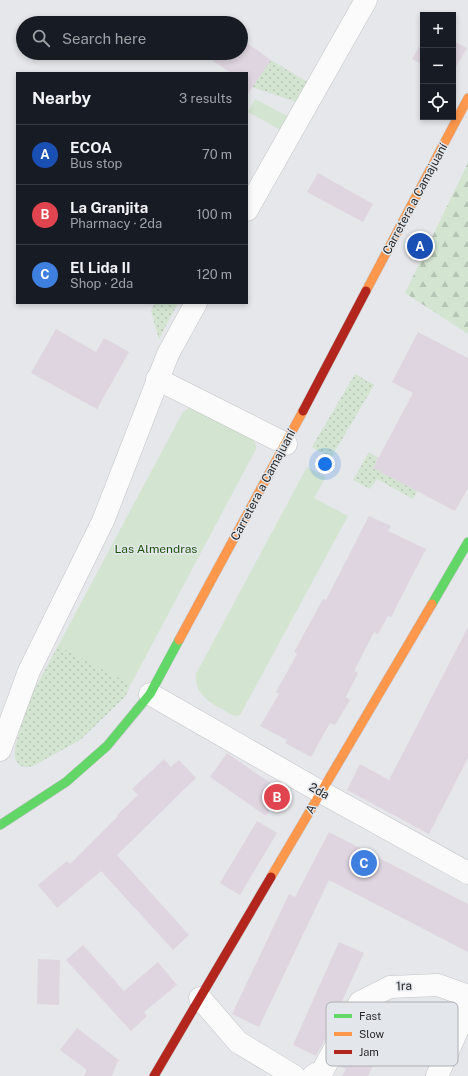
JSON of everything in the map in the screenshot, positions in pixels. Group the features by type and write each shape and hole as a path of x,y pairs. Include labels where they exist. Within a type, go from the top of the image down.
{"main road":[{"name":"Carretera a Camajuaní","path":"0,825 66,782 107,746 150,694 286,444 468,98"},
{"name":"A","path":"154,1076 468,542"}],"street":[{"path":"248,208 366,0"},
{"path":"0,750 30,671 103,521 157,379 168,354 195,304"},
{"path":"157,379 286,444"},
{"name":"2da","path":"150,694 321,792 468,872"},
{"name":"1ra","path":"360,1002 390,987 438,985 468,996"},
{"path":"200,998 238,1042 294,1076"},
{"path":"458,1029 468,1006"},
{"name":"1ra","path":"313,1076 323,1070 326,1064"},
{"path":"437,1076 441,1066"}],"green space":[{"path":"271,60 312,85 300,103 252,87"},
{"path":"255,99 291,118 284,132 248,112"},
{"path":"468,163 468,334 405,293"},
{"path":"154,304 177,304 159,339 151,311"},
{"path":"355,374 374,385 331,458 312,447"},
{"name":"Las Almendras","path":"189,408 193,408 253,439 256,449 131,684 58,646 183,412"},
{"path":"369,452 378,458 373,468 417,491 413,499 377,479 370,489 353,480"},
{"path":"307,467 326,477 314,498 348,516 240,715 234,716 202,695 196,682 196,674"},
{"path":"58,646 131,684 125,697 80,740 33,766 20,766 15,759 15,748 27,703"}],"building":[{"path":"456,42 467,48 456,67"},
{"path":"248,44 271,60 248,94 248,72 230,72 212,60 248,60"},
{"path":"420,45 420,63 412,59"},
{"path":"318,173 373,204 363,222 307,192"},
{"path":"56,329 96,352 104,338 129,352 97,409 31,373"},
{"path":"418,332 468,358 468,488 455,511 373,468 413,393 392,382"},
{"path":"369,516 391,526 388,531 426,549 391,617 388,616 378,634 374,632 354,671 358,673 346,697 350,700 335,725 330,723 311,757 285,743 287,740 260,726 279,694 276,692 297,654 294,652 323,599 326,600"},
{"path":"468,627 468,758 429,834 347,790 360,764 389,780"},
{"path":"227,753 283,792 266,816 210,777"},
{"path":"164,759 171,767 179,760 196,778 117,855 189,935 173,950 101,871 57,908 38,885 67,861 70,864 118,816 117,815 138,795 132,789"},
{"path":"257,821 277,833 240,895 220,883"},
{"path":"329,832 468,904 468,952 329,880 259,1027 232,1014 289,894 295,897"},
{"path":"339,942 364,953 342,1002 326,1002 326,1038 316,1056 293,1045"},
{"path":"83,945 124,991 158,962 177,985 144,1012 147,1016 131,1031 66,960"},
{"path":"38,959 60,960 59,1005 37,1004"},
{"path":"77,1028 120,1061 118,1061 112,1076 84,1076 87,1070 60,1050"},
{"path":"339,1066 373,1066 368,1076 342,1076 346,1069"}],"traffic: fast":[{"path":"432,604 468,542"},
{"path":"0,825 66,782 107,746 150,694 179,640"}],"traffic: slow":[{"path":"366,291 468,98"},
{"path":"179,640 303,411"},
{"path":"271,877 432,604"}],"traffic: jam":[{"path":"303,411 366,291"},
{"path":"154,1076 271,877"}],"place":[{"name":"ECOA","path":"420,246"},
{"name":"La Granjita","path":"277,797"},
{"name":"El Lida II","path":"364,863"}]}
